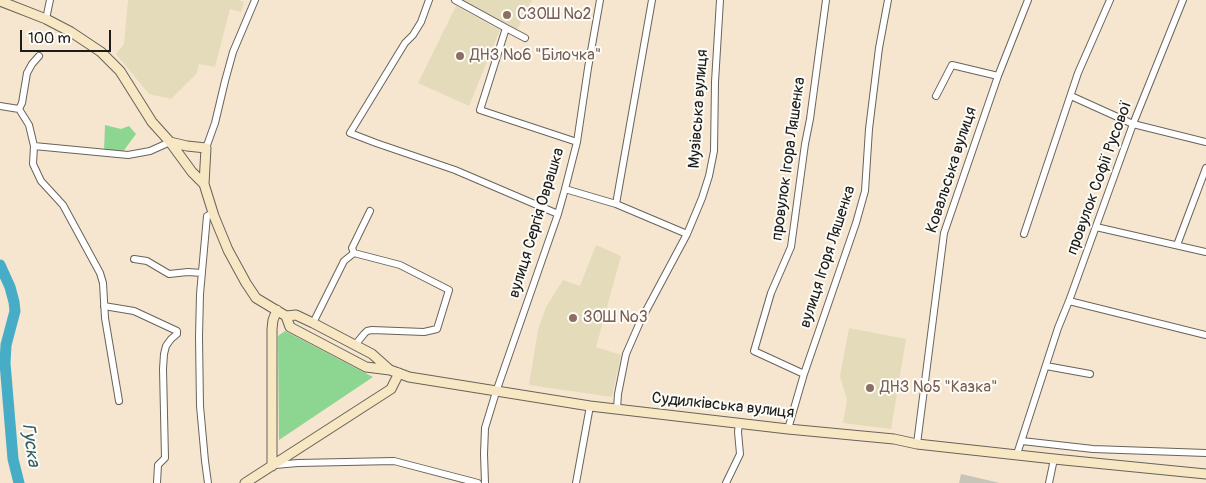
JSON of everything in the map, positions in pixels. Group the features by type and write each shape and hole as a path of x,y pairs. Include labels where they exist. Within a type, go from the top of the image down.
{"main road":[{"path":"0,1 46,19 71,32 101,52 120,71 152,122 204,184"},
{"path":"170,142 206,148 204,184 228,250 256,298 286,316"},
{"path":"272,466 272,320 277,310"},
{"name":"Судилківська вулиця","path":"394,372 372,354 355,345 296,315 286,316 290,327 366,367 409,377 496,392 617,410 894,439 917,444 1054,459 1206,474"},
{"path":"244,483 391,389 394,372"}],"street":[{"path":"46,19 50,0"},
{"path":"206,148 215,123 233,52 255,0"},
{"path":"429,0 421,22 413,35 405,43 350,133 455,170 558,214"},
{"path":"455,0 525,38"},
{"name":"вулиця Сергія Оврашка","path":"485,483 485,428 565,189 577,142 600,0"},
{"path":"616,204 652,0"},
{"name":"Музівська вулиця","path":"617,410 618,394 626,354 640,322 687,234 705,188 714,151 715,82 720,0"},
{"name":"провулок Ігора Ляшенка","path":"804,374 754,352 771,294 790,248 826,0"},
{"name":"вулиця Ігоря Ляшенка","path":"788,429 804,374 856,223 865,191 869,129 879,48 888,0"},
{"name":"Ковальська вулиця","path":"917,444 944,233 998,76 1028,0"},
{"path":"1024,234 1078,73 1110,0"},
{"name":"провулок Софії Русової","path":"1017,454 1058,328 1133,124 1183,0"},
{"path":"506,28 480,110 577,142"},
{"path":"19,109 22,103 27,73 39,56"},
{"path":"936,96 952,65 998,76"},
{"path":"1070,96 1133,124 1206,142"},
{"path":"0,106 19,109 29,125 34,146 33,164 41,181 63,205 100,273 103,283 105,318 119,401"},
{"path":"34,146 128,155 150,151 170,142"},
{"path":"1177,245 1206,168"},
{"path":"565,189 616,204 687,234"},
{"path":"354,253 352,248 370,211"},
{"path":"208,483 200,406 199,336 207,216 213,213"},
{"path":"1096,227 1206,252"},
{"path":"312,323 344,261 354,253"},
{"path":"354,253 400,265 449,290 437,329 424,332 372,330 367,331 355,345"},
{"path":"134,259 146,261 169,274 202,273"},
{"path":"1069,301 1206,335"},
{"path":"104,306 134,311 177,331 177,334 170,339 166,346 162,369 165,458 158,465 158,483"},
{"path":"1046,366 1090,374"},
{"path":"576,483 590,406"},
{"path":"726,483 740,454 739,423"},
{"path":"1022,441 1093,449 1206,453"},
{"path":"1049,483 1054,459"},
{"path":"272,466 298,463 394,461 478,483"}],"shaded area":[{"path":"128,0 239,0 244,2 241,12 230,9 215,67 199,64 197,73 171,99 149,94 116,54 124,44"},
{"name":"СЗОШ №2","path":"462,0 532,0 517,30"},
{"name":"ДНЗ №6 \"Білочка\"","path":"456,6 500,30 469,106 418,83"},
{"name":"ЗОШ №3","path":"596,245 621,256 596,347 621,355 612,397 529,385 538,330 546,307 563,280 580,286"},
{"name":"ДНЗ №5 \"Казка\"","path":"849,328 906,339 891,429 843,423 847,400 840,376"},
{"path":"961,474 1000,483 959,483"}],"green space":[{"path":"105,125 121,129 129,126 136,134 122,153 104,151"},
{"path":"285,331 373,377 279,440 278,336"}],"waterway":[{"name":"Гуска","path":"0,265 10,287 15,311 6,345 5,363 13,459 19,483"}],"place":[{"name":"СЗОШ №2","path":"507,15"},
{"name":"ДНЗ №6 \"Білочка\"","path":"460,56"},
{"name":"ЗОШ №3","path":"573,318"},
{"name":"ДНЗ №5 \"Казка\"","path":"870,388"}]}
